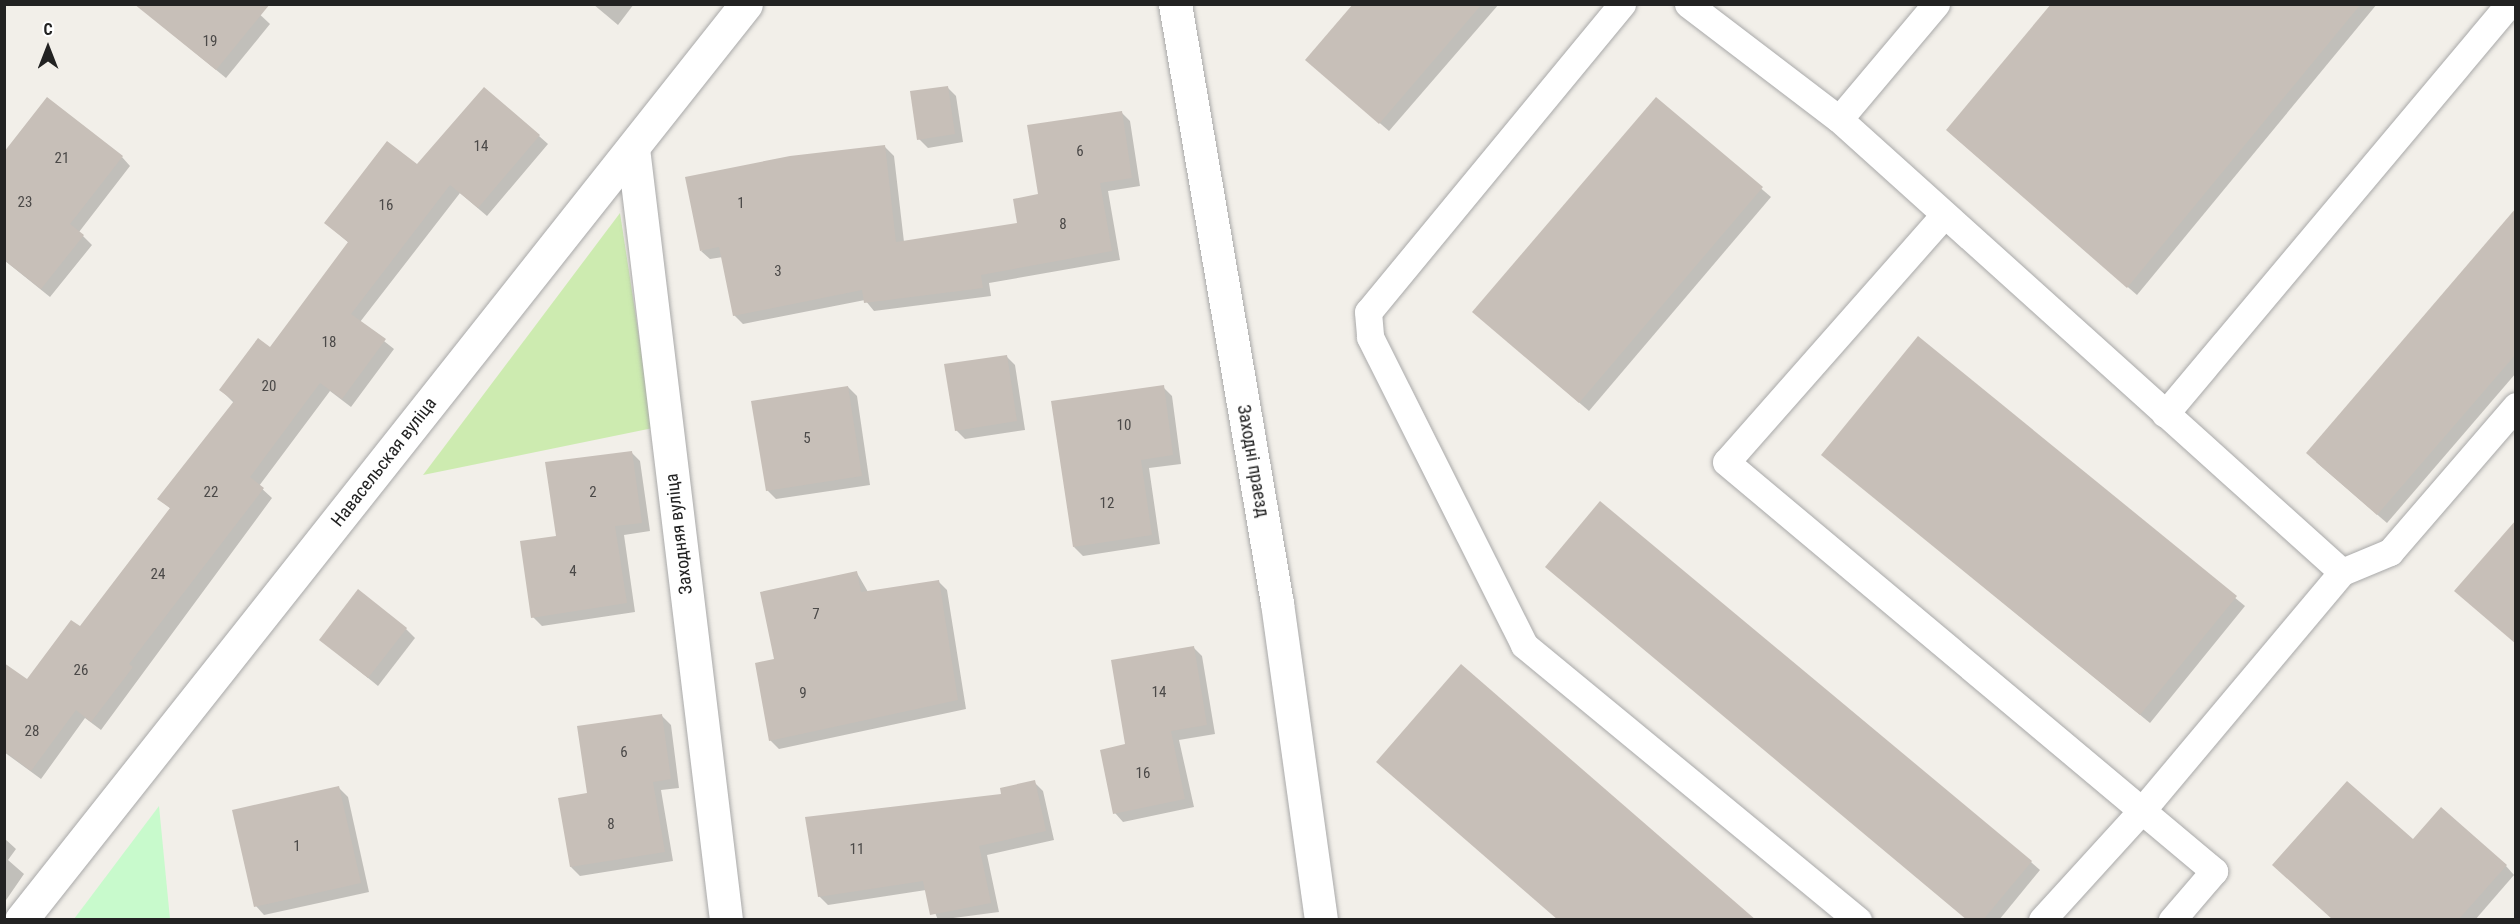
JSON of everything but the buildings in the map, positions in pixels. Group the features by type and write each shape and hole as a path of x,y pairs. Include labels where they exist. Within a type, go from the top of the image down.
{"street":[{"name":"Навасельская вуліца","path":"21,920 746,4"},
{"name":"Заходні праезд","path":"1175,4 1277,603 1321,920"},
{"name":"Заходняя вуліца","path":"633,148 726,920"}],"lane":[{"path":"1622,4 1368,312 1370,337 1524,645 1858,920"},
{"path":"1688,4 1839,119 2342,572"},
{"path":"1839,119 1936,4"},
{"path":"2165,414 2509,4"},
{"path":"1944,215 1726,462 2214,871 2172,920"},
{"path":"2042,920 2143,810 2342,572 2390,552 2516,406"}],"green space":[{"path":"620,213 653,428 423,475"},
{"path":"159,806 170,919 74,919"}]}
